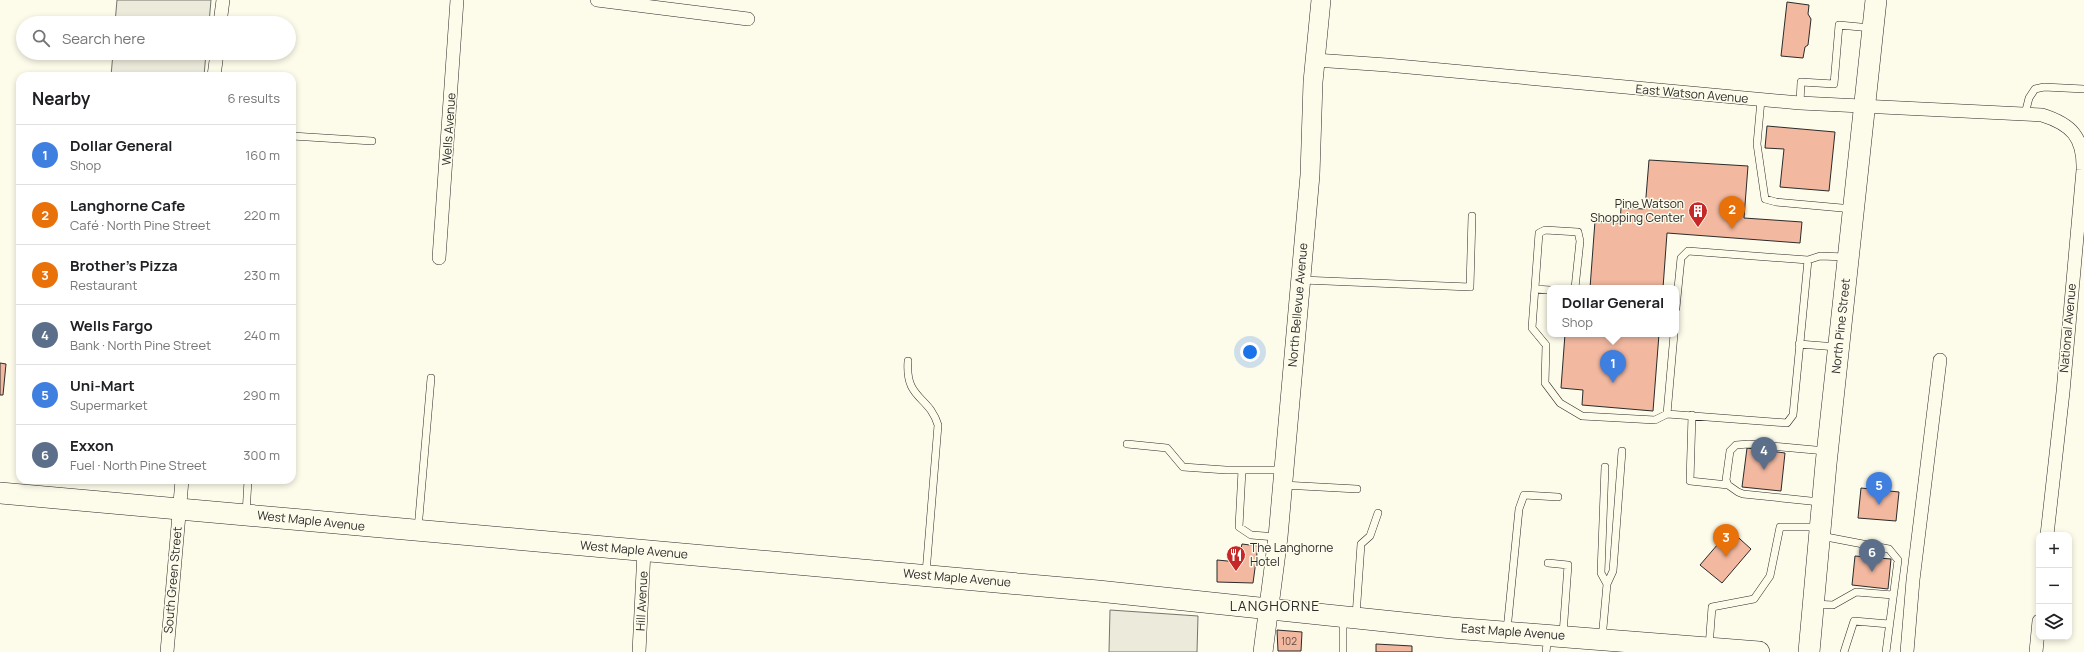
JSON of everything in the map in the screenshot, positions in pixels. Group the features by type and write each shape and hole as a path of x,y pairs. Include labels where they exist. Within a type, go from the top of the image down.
{"main road":[{"name":"North Pine Street","path":"1810,652 1838,347 1876,0"},
{"name":"West Maple Avenue","path":"0,493 246,514 418,532 926,576 1268,609"},
{"name":"East Maple Avenue","path":"1268,609 1507,632 1552,641 1609,642 1658,648 1759,652"}],"street":[{"path":"221,16 223,0"},
{"name":"Wells Avenue","path":"439,258 457,0"},
{"path":"597,0 748,19"},
{"name":"North Bellevue Avenue","path":"1263,652 1278,537 1299,280 1310,175 1315,60 1321,0"},
{"path":"215,72 216,60"},
{"name":"East Watson Avenue","path":"1315,60 1865,108 2042,115 2067,126"},
{"name":"National Avenue","path":"2047,532 2063,392 2083,170 2082,150 2077,136 2067,126"},
{"path":"1907,652 1913,580 1940,360"},
{"name":"South Green Street","path":"166,652 182,484"},
{"name":"Hill Avenue","path":"639,652 644,551"},
{"path":"2036,652 2037,640"}],"lane":[{"path":"1800,103 1801,82 1834,84 1839,25 1873,28"},
{"path":"2025,114 2029,98 2036,88 2084,89"},
{"path":"1761,100 1757,144 1765,199 1776,202 1853,209"},
{"path":"296,136 372,141"},
{"path":"1299,280 1470,287 1472,216"},
{"path":"1575,285 1580,241 1578,232 1545,230 1539,234 1532,328 1546,345 1545,383 1560,403 1582,416 1655,420 1667,414 1787,423 1793,415 1808,260"},
{"path":"1678,285 1681,258 1688,251 1808,260 1820,256 1848,258"},
{"path":"1535,289 1547,290"},
{"path":"1667,414 1674,337"},
{"path":"1799,344 1838,347"},
{"path":"908,361 907,376 910,387 935,416 938,425 926,576"},
{"path":"418,532 432,378"},
{"path":"1692,415 1690,481 1728,485 1744,494 1823,503"},
{"path":"1127,444 1167,448 1183,467 1242,470 1357,489"},
{"path":"1728,485 1726,480 1730,451 1736,445 1749,444 1828,451"},
{"path":"1607,584 1613,572 1622,451"},
{"path":"1604,467 1601,573 1607,584 1609,642"},
{"path":"1242,470 1239,527 1251,535 1278,537"},
{"path":"246,514 248,484"},
{"path":"1507,632 1520,508 1524,495 1558,497"},
{"path":"1343,652 1361,544 1370,536 1378,513"},
{"path":"1709,650 1712,607 1754,599 1770,576 1780,527 1821,532 1889,549 1898,560 1886,652"},
{"path":"1548,563 1568,565 1552,641"},
{"path":"1814,604 1833,605 1856,592 1893,595"},
{"path":"1844,652 1854,621 1889,624"}],"shaded area":[{"path":"117,0 211,0 210,16 116,16"},
{"path":"112,60 205,60 204,72 111,72"},
{"path":"1110,610 1198,616 1197,652 1109,652"}],"building":[{"path":"1787,2 1809,5 1808,14 1811,19 1808,45 1805,47 1803,58 1781,56"},
{"path":"1767,126 1835,132 1829,191 1780,187 1784,149 1765,148"},
{"name":"Pine Watson Shopping Center","path":"1649,160 1748,166 1744,218 1802,222 1800,243 1667,233 1663,285 1590,285 1595,221 1620,223 1621,208 1645,209"},
{"path":"1565,337 1659,337 1653,411 1582,405 1583,390 1561,388"},
{"path":"0,363 6,364 3,395 0,395"},
{"path":"1747,448 1785,453 1781,491 1742,487"},
{"path":"1861,488 1899,492 1896,521 1858,518"},
{"path":"1730,530 1751,549 1722,583 1700,565"},
{"name":"The Langhorne Hotel","path":"1242,544 1258,546 1253,583 1217,582 1217,560 1238,562"},
{"path":"1855,556 1891,559 1888,589 1852,585"},
{"path":"1277,630 1302,632 1301,651 1278,651"},
{"path":"1376,644 1412,646 1412,652 1376,652"}],"place":[{"name":"Pine Watson Shopping Center","path":"1698,228"},
{"name":"Langhorne Cafe","path":"1732,229"},
{"name":"Dollar General","path":"1613,383"},
{"name":"Wells Fargo","path":"1764,470"},
{"name":"Uni-Mart","path":"1879,505"},
{"name":"Brother’s Pizza","path":"1726,557"},
{"name":"The Langhorne Hotel","path":"1236,572"},
{"name":"Exxon","path":"1872,572"}],"district":[{"name":"LANGHORNE","path":"1275,606"}]}
